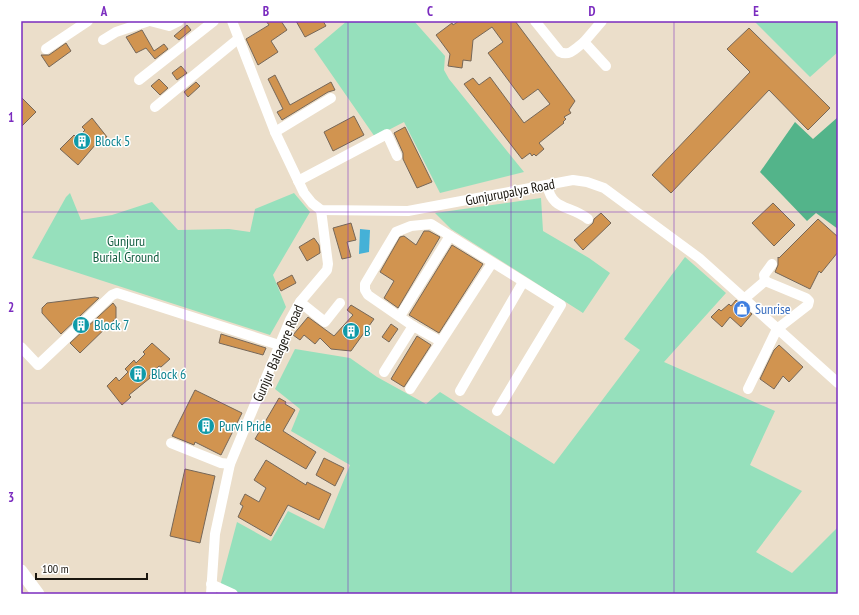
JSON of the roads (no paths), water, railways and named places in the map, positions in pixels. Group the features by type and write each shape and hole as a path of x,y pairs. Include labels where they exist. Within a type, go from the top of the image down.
{"main road":[{"path":"21,571 38,594"}],"street":[{"path":"46,49 88,21"},
{"path":"103,40 116,32 150,21 169,26 179,21"},
{"path":"139,80 214,21"},
{"path":"233,21 238,39 275,132 298,181 312,203 321,210"},
{"path":"535,21 560,52 564,54 569,54 584,42 602,21"},
{"path":"155,107 238,39"},
{"path":"584,42 606,66"},
{"path":"275,132 331,98"},
{"path":"298,181 387,134 398,156"},
{"name":"Gunjurupalya Road","path":"321,210 408,212 573,180 587,182 604,188 699,258 777,330 838,383"},
{"path":"547,185 553,201 580,213 588,219"},
{"name":"Gunjur Balagere Road","path":"211,589 214,534 230,464 279,345 300,302 327,270 328,264 321,210"},
{"path":"408,212 411,226"},
{"path":"440,341 413,326 368,295 365,290 366,284 396,232 411,226 431,224 561,305 498,411"},
{"path":"400,316 450,236"},
{"path":"410,389 492,263"},
{"path":"765,281 764,275 772,264"},
{"path":"744,299 765,281"},
{"path":"748,389 777,330 808,305 809,301 806,298 765,281"},
{"path":"460,391 524,282"},
{"path":"21,347 38,365 117,293 279,345"},
{"path":"300,302 324,322 340,303"},
{"path":"384,372 413,326"},
{"path":"170,444 221,463 230,464"},
{"path":"211,589 233,594"}],"water":[{"path":"360,229 370,230 369,252 359,254"}],"place":[{"name":"Block 5","path":"82,141"},
{"name":"Sunrise","path":"742,309"},
{"name":"Block 7","path":"81,325"},
{"name":"B","path":"351,331"},
{"name":"Block 6","path":"138,374"},
{"name":"Purvi Pride","path":"206,426"}],"park label":[{"name":"Gunjuru Burial Ground","path":"126,250"}]}
